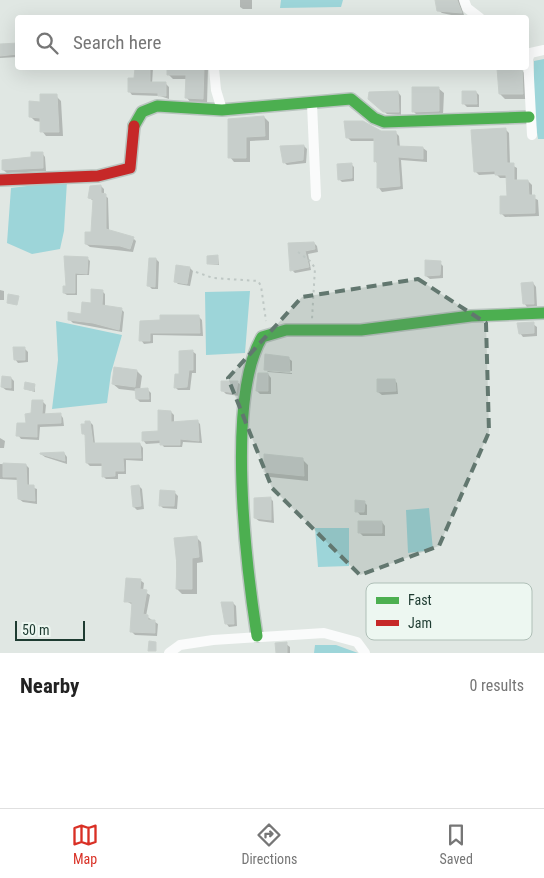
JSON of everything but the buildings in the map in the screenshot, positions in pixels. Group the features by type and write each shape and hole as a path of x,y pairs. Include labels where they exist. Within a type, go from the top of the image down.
{"street":[{"path":"464,0 467,8 476,15"},
{"path":"529,54 544,50"},
{"path":"214,70 216,90 222,110"},
{"path":"528,70 529,117 532,135"},
{"path":"0,180 26,176 72,177 115,174 130,168 135,125 142,112 157,106 222,110 312,104 351,99 361,105 374,119 384,122 529,117"},
{"path":"312,104 316,196"},
{"path":"256,636 245,541 243,454 246,383 254,347 261,338 268,333 386,328 499,314 544,313"},
{"path":"169,653 180,645 256,636 285,637 324,632 357,642 365,653"}],"path":[{"path":"298,252 310,261 315,268 311,331"},
{"path":"196,272 213,278 258,281 261,286 268,333"}],"highlighted area":[{"path":"418,279 486,323 489,432 439,546 360,575 272,488 228,378 302,297"}],"water":[{"path":"281,0 343,0 341,7 280,8"},
{"path":"544,59 544,139 538,139 533,106 534,61"},
{"path":"67,181 64,231 60,249 32,254 7,243 11,188"},
{"path":"250,291 245,353 206,355 205,292"},
{"path":"56,321 122,335 111,373 107,403 52,409 58,360"},
{"path":"429,508 433,550 408,553 406,510"},
{"path":"315,528 349,528 349,566 318,567"},
{"path":"315,645 336,645 358,653 314,653"}],"traffic: fast":[{"path":"134,126 142,112 157,106 222,110 351,99 374,118 384,122 529,117"},
{"path":"257,636 244,526 242,440 244,399 251,364 262,337 286,330 361,330 471,316 544,313"}],"traffic: jam":[{"path":"0,180 98,176 130,168 134,126"}]}
